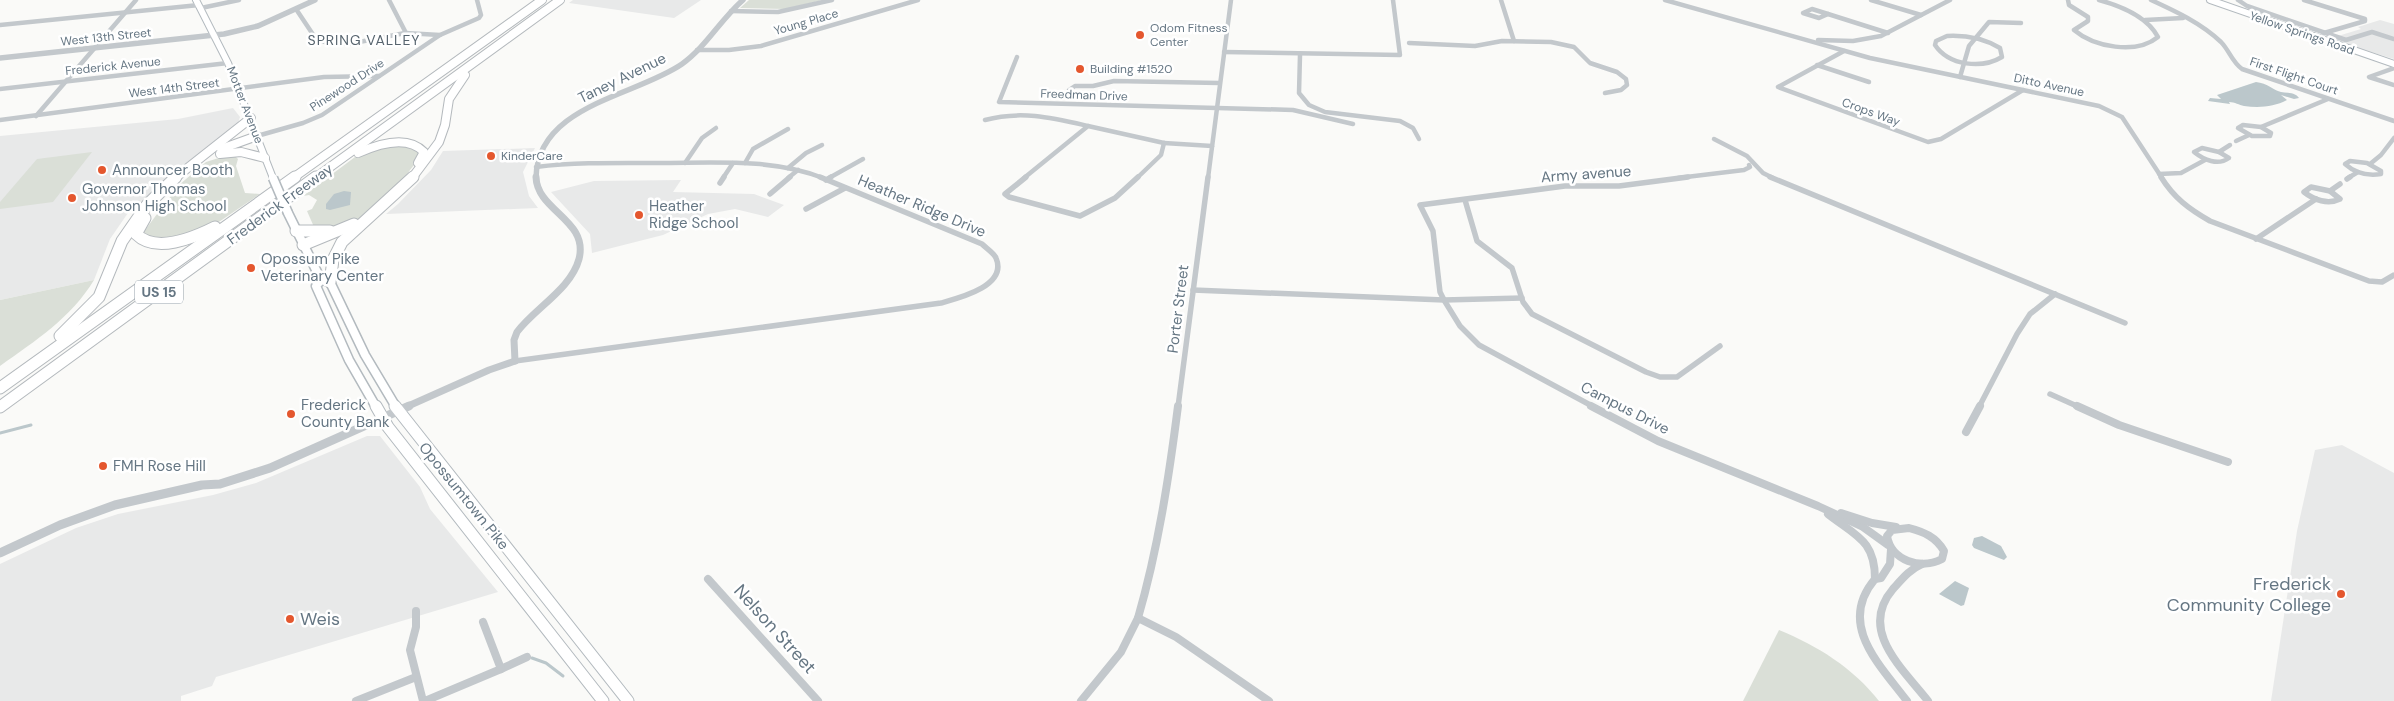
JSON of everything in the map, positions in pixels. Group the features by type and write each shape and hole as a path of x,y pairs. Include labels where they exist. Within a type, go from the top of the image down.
{"highway":[{"name":"Frederick Freeway","path":"0,388 542,0"},
{"name":"Frederick Freeway","path":"0,407 560,0"},
{"path":"303,245 330,239 352,228 394,198 420,170 439,142 445,125 449,99 454,88 482,58"},
{"path":"17,376 32,360 71,328 99,296 122,241 147,205 177,176 251,118"},
{"path":"257,136 222,148 206,158 162,198 136,234 137,237 144,241 156,243 187,239 214,228 258,203"},
{"path":"214,148 242,138 257,136"},
{"path":"318,176 350,157 374,146 404,143 418,145 423,149 423,157 397,188 352,228 334,255 326,281"},
{"path":"206,158 236,152 265,158"},
{"path":"296,231 325,232 352,228"}],"main road":[{"name":"Yellow Springs Road","path":"2210,0 2394,66"},
{"name":"Motter Avenue","path":"199,4 240,90 288,213"},
{"name":"Opossumtown Pike","path":"288,213 303,245 326,281 367,360 398,411 628,701"},
{"name":"Opossumtown Pike","path":"326,281 316,286 359,379 388,427 603,701"}],"street":[{"path":"36,116 136,0"},
{"path":"0,25 239,0"},
{"name":"West 13th Street","path":"0,58 214,36 258,26 314,0"},
{"path":"389,0 406,33"},
{"name":"Pinewood Drive","path":"257,136 313,119 440,35 479,18 481,15 477,0"},
{"name":"Taney Avenue","path":"536,167 542,151 550,140 578,115 608,97 676,68 697,50 743,0"},
{"path":"731,11 778,12 799,9 832,0"},
{"name":"Young Place","path":"697,50 736,50 761,46 918,0"},
{"name":"Porter Street","path":"1081,701 1121,652 1138,618 1146,587 1172,450 1231,0"},
{"path":"1224,52 1400,55 1393,0"},
{"path":"1501,0 1514,41"},
{"path":"1665,0 1802,39 1827,44 1860,41 1888,33 1950,0"},
{"path":"1871,0 1921,15"},
{"path":"2068,0 2069,6 2088,17 2088,20 2075,27 2076,33 2101,43 2138,46 2155,41 2158,37 2157,31 2145,20 2099,0"},
{"name":"First Flight Court","path":"2151,0 2211,34 2223,44 2238,67 2394,121"},
{"path":"2238,0 2247,6 2346,40 2372,32 2394,39"},
{"path":"2304,0 2365,19 2366,21 2323,33"},
{"path":"296,9 316,39 329,43 357,43 406,33 440,35"},
{"path":"1828,14 1819,18 1803,14 1812,9 1828,14 1888,33"},
{"path":"2138,17 2177,14"},
{"path":"2145,20 2184,18"},
{"path":"2004,23 2010,19"},
{"path":"1960,76 1973,36 1989,22 2021,23"},
{"path":"1947,36 1973,36 2000,48 2002,56 1989,63 1963,63 1940,52 1935,45 1936,41 1947,36"},
{"path":"1409,43 1476,46 1514,41 1543,41 1574,47 1590,64 1617,72 1626,79 1627,85 1622,90 1605,93"},
{"name":"Ditto Avenue","path":"1827,44 1844,51 2099,106 2116,113 2125,120 2172,194 2188,208 2210,221 2256,240 2375,282 2385,281 2394,276"},
{"name":"Crops Way","path":"1844,51 1778,86 1782,90 1924,141 1941,139 2023,90"},
{"path":"1300,54 1299,93 1312,106 1335,114 1397,121 1414,128 1419,139"},
{"name":"Freedman Drive","path":"1017,57 999,102 1216,109"},
{"name":"Frederick Avenue","path":"0,89 228,63"},
{"path":"1817,65 1869,82"},
{"path":"2394,66 2368,77 2394,86"},
{"name":"West 14th Street","path":"0,120 240,90 332,76 379,76"},
{"name":"Freedman Drive","path":"1069,90 1075,86 1114,81 1220,83"},
{"path":"2261,127 2328,99"},
{"path":"1216,109 1300,111 1353,124"},
{"path":"985,120 1005,114 1027,113 1164,144 1212,146"},
{"path":"2248,124 2261,127 2271,133 2270,136 2250,135 2240,130 2239,126 2248,124"},
{"path":"1088,126 1006,191 1006,196 1080,216 1115,198 1155,162 1161,155 1164,144"},
{"path":"684,163 702,138 716,128"},
{"path":"745,163 753,149 788,129"},
{"path":"2236,141 2250,135"},
{"path":"1714,138 1746,156 1763,173 1772,178 2125,323"},
{"path":"2370,164 2381,155 2394,138"},
{"path":"788,168 806,153 822,145"},
{"path":"2219,152 2230,145"},
{"path":"2196,150 2219,152 2229,158 2228,161 2205,160 2194,152 2196,150"},
{"path":"826,180 863,159"},
{"path":"2159,174 2181,173 2205,160"},
{"path":"2356,161 2370,164 2382,171 2381,174 2358,172 2347,167 2346,162 2356,161"},
{"name":"Heather Ridge Drive","path":"515,361 941,303 975,293 986,286 996,275 999,263 996,257 982,244 798,170 745,163 572,163 536,167"},
{"path":"720,184 733,163"},
{"name":"Army avenue","path":"1420,205 1564,186 1628,185 1744,170 1750,167 1749,165"},
{"path":"0,553 44,531 97,511 143,498 202,485 220,484 270,468 284,460 433,396 445,394 515,361 514,340 517,332 565,282 573,271 580,251 579,239 574,230 540,193 537,187 536,167"},
{"path":"770,194 798,170"},
{"path":"2347,179 2358,172"},
{"path":"2330,191 2340,184"},
{"path":"2311,187 2330,191 2339,196 2339,201 2330,202 2316,199 2306,194 2304,189 2311,187"},
{"path":"806,209 845,188"},
{"path":"2256,240 2316,199"},
{"path":"1465,200 1477,241 1512,268 1528,310 1537,317 1646,372 1660,377 1677,377 1720,346"},
{"name":"Campus Drive","path":"1420,205 1433,231 1440,292 1462,331 1481,348 1658,441 1818,506 1863,527 1908,561 1934,564 1942,560 1942,547 1934,538 1922,532 1872,523 1818,506"},
{"path":"1193,290 1444,300 1522,298"},
{"path":"1966,432 1988,387 2025,321 2030,314 2055,294"},
{"path":"2050,394 2119,424 2228,462"},
{"name":"Campus Drive","path":"1818,506 1869,546 1875,561 1875,579"},
{"path":"1902,528 1889,533 1887,540 1890,547 1890,564 1881,578 1875,579 1862,597 1860,605 1861,633 1867,646 1907,701"},
{"path":"1922,564 1915,566 1887,596 1881,606 1878,623 1881,633 1893,654 1928,701"},
{"name":"Nelson Street","path":"708,580 818,701"},
{"path":"416,611 416,627 410,650 424,701 527,657"},
{"path":"1138,618 1176,637 1269,701"},
{"path":"482,622 501,668"},
{"path":"356,701 416,677"}],"shaded area":[{"path":"573,0 701,0 674,18 569,3"},
{"path":"749,0 823,0 785,9 740,8"},
{"path":"2380,20 2394,24 2394,59 2328,39 2361,29 2358,27"},
{"path":"2256,82 2293,94 2299,98 2294,99 2281,95 2287,100 2272,106 2261,107 2244,106 2231,102 2229,102 2230,104 2208,101 2210,98 2221,99 2217,95"},
{"name":"Governor Thomas Johnson High School","path":"233,108 240,117 237,126 130,210 110,239 94,280 0,300 0,136 178,119"},
{"path":"414,145 421,155 398,185 379,204 348,225 314,227 307,211 312,209 317,200 309,195 303,196 359,154 381,146"},
{"path":"535,148 523,172 529,196 538,208 386,214 431,170 443,151"},
{"path":"92,152 53,202 0,209 0,202 37,159"},
{"path":"228,155 235,156 238,159 236,166 245,193 260,194 207,230 165,241 142,234 179,185 206,162"},
{"name":"Heather Ridge School","path":"681,180 673,192 754,194 784,205 768,217 735,209 708,214 663,235 592,253 590,234 551,192 594,181"},
{"path":"344,191 351,192 350,205 330,210 326,209 326,204 334,194"},
{"path":"94,280 75,306 51,328 0,366 0,300"},
{"path":"367,436 380,436 420,487 430,509 498,592 216,677 212,686 181,696 181,701 0,701 0,564 76,528 118,514 213,495 256,483"},
{"name":"Frederick Community College","path":"2342,445 2394,473 2394,701 2271,701 2297,531 2315,450"},
{"path":"1982,536 2001,546 2007,557 2004,560 1974,548 1972,545 1974,538"},
{"path":"1955,581 1969,588 1964,605 1961,606 1939,594"},
{"path":"1779,630 1807,643 1834,659 1858,678 1879,701 1743,701"}],"waterway":[{"path":"0,433 31,425"},
{"path":"532,658 546,663 563,676"}],"place":[{"name":"Odom Fitness Center","path":"1140,35"},
{"name":"Building #1520","path":"1080,69"},
{"name":"KinderCare","path":"491,156"},
{"name":"Announcer Booth","path":"102,170"},
{"name":"Governor Thomas Johnson High School","path":"72,198"},
{"name":"Heather Ridge School","path":"639,215"},
{"name":"Opossum Pike Veterinary Center","path":"251,268"},
{"name":"Frederick County Bank","path":"291,414"},
{"name":"FMH Rose Hill","path":"103,466"},
{"name":"Frederick Community College","path":"2341,594"},
{"name":"Weis","path":"290,619"}],"district":[{"name":"SPRING VALLEY","path":"364,40"}]}
